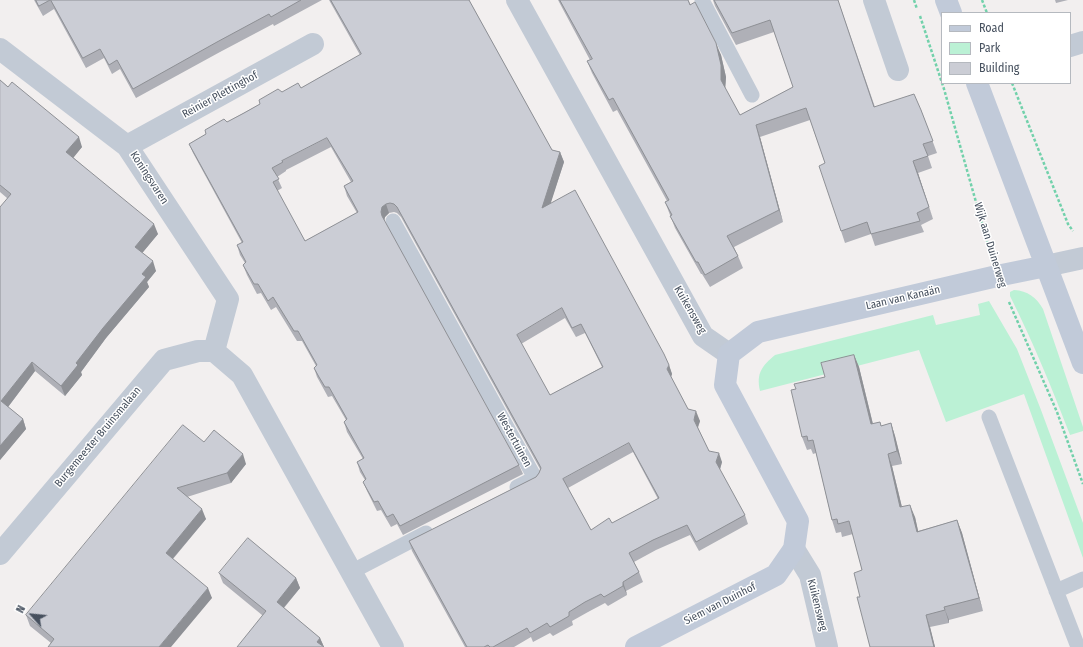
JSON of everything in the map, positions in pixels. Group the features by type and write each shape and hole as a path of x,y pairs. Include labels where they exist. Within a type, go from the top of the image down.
{"street":[{"name":"Kuikensweg","path":"517,0 703,336 729,354"},
{"path":"874,0 898,70"},
{"path":"946,0 951,12"},
{"path":"1071,46 1083,42"},
{"name":"Reinier Plettinghof","path":"127,146 313,44"},
{"name":"Koningsvaren","path":"0,49 127,146 228,299 214,351"},
{"path":"976,84 1083,363"},
{"name":"Laan van Kanaän","path":"729,354 758,332 997,276 1083,258"},
{"name":"Burgemeester Bruinsmalaan","path":"0,554 7,532 164,360 198,351 214,351"},
{"path":"214,351 242,375 393,647"},
{"path":"729,354 725,385 798,521 794,549"},
{"name":"Kuikensweg","path":"794,549 810,575 827,647"},
{"name":"Siem van Duinhof","path":"636,647 776,575 794,549"}],"lane":[{"path":"702,0 752,95"},
{"name":"Westertuinen","path":"393,221 535,478 506,492"},
{"path":"989,417 1078,647"},
{"path":"350,572 436,528"},
{"path":"1056,591 1083,578"}],"path":[{"name":"Wijk aan Duinerweg","path":"914,0 941,80"},
{"path":"982,0 987,12"},
{"name":"Wijk aan Duinerweg","path":"942,84 997,276 1057,412 1083,484"},
{"path":"1012,84 1068,224 1076,235"}],"green space":[{"path":"1014,290 1031,295 1043,309 1083,427 1083,431 1070,435 1042,365 1010,296 1010,292"},
{"path":"989,301 1017,349 1083,523 1083,558 1024,394 946,422 919,350 760,391 759,379 761,370 763,366 775,355 933,315 936,325 980,315 978,304"}],"building":[{"path":"36,0 50,0 39,6"},
{"path":"51,0 301,0 271,17 269,14 133,89 117,60 109,65 100,49 83,58"},
{"path":"331,0 469,0 552,150 560,152 542,208 575,190 664,354 669,365 667,369 688,409 696,411 694,420 709,451 719,453 716,462 745,515 696,542 687,525 653,540 629,553 639,572 623,582 623,586 604,597 601,594 585,602 569,612 569,616 550,627 547,623 530,633 527,628 493,647 488,645 484,647 467,647 409,541 536,477 541,468 397,207 394,204 386,204 382,207 382,216 519,465 400,526 393,514 387,517 378,501 374,502 363,482 366,479 357,462 364,458 344,422 347,419 329,387 325,387 319,377 314,368 317,365 298,331 294,331 273,297 268,301 258,284 254,284 243,265 246,262 237,245 243,242 189,144 206,134 205,130 224,119 227,122 244,113 260,104 259,100 278,89 282,92 298,83 301,88 361,54","holes":["327,138 353,181 344,186 358,212 305,241 273,182 279,179 272,168 283,162 282,161","562,308 572,328 581,324 603,367 550,395 517,335","629,443 659,498 612,523 609,518 591,530 563,479"]},
{"path":"560,0 688,0 690,5 695,2 716,43 721,65 721,80 740,115 793,87 770,20 732,33 714,0 838,0 874,107 914,94 933,141 923,144 928,156 913,161 929,207 917,213 920,221 871,234 867,222 841,231 819,166 825,163 806,108 756,125 779,210 727,236 738,256 705,275 670,216 672,215 665,202 669,200 613,98 609,100 587,61 592,59"},
{"path":"0,80 8,87 12,82 79,137 66,152 154,224 135,247 153,261 142,274 146,277 103,328 76,363 78,365 61,386 32,362 1,401 23,419 0,446 0,207 11,194 0,185"},
{"path":"854,355 871,424 880,422 881,426 891,423 897,451 888,454 900,507 910,505 917,532 957,520 979,598 944,607 945,610 926,615 934,647 870,647 857,597 860,597 854,573 862,570 849,521 838,524 837,519 832,520 813,440 808,441 807,436 802,437 791,390 796,389 794,384 825,377 821,363"},
{"path":"183,425 204,442 214,430 243,454 227,473 177,488 202,509 166,553 208,588 159,647 48,647 54,639 26,615"},
{"path":"248,538 296,578 277,602 320,638 317,642 324,647 237,647 266,611 219,573"}]}
